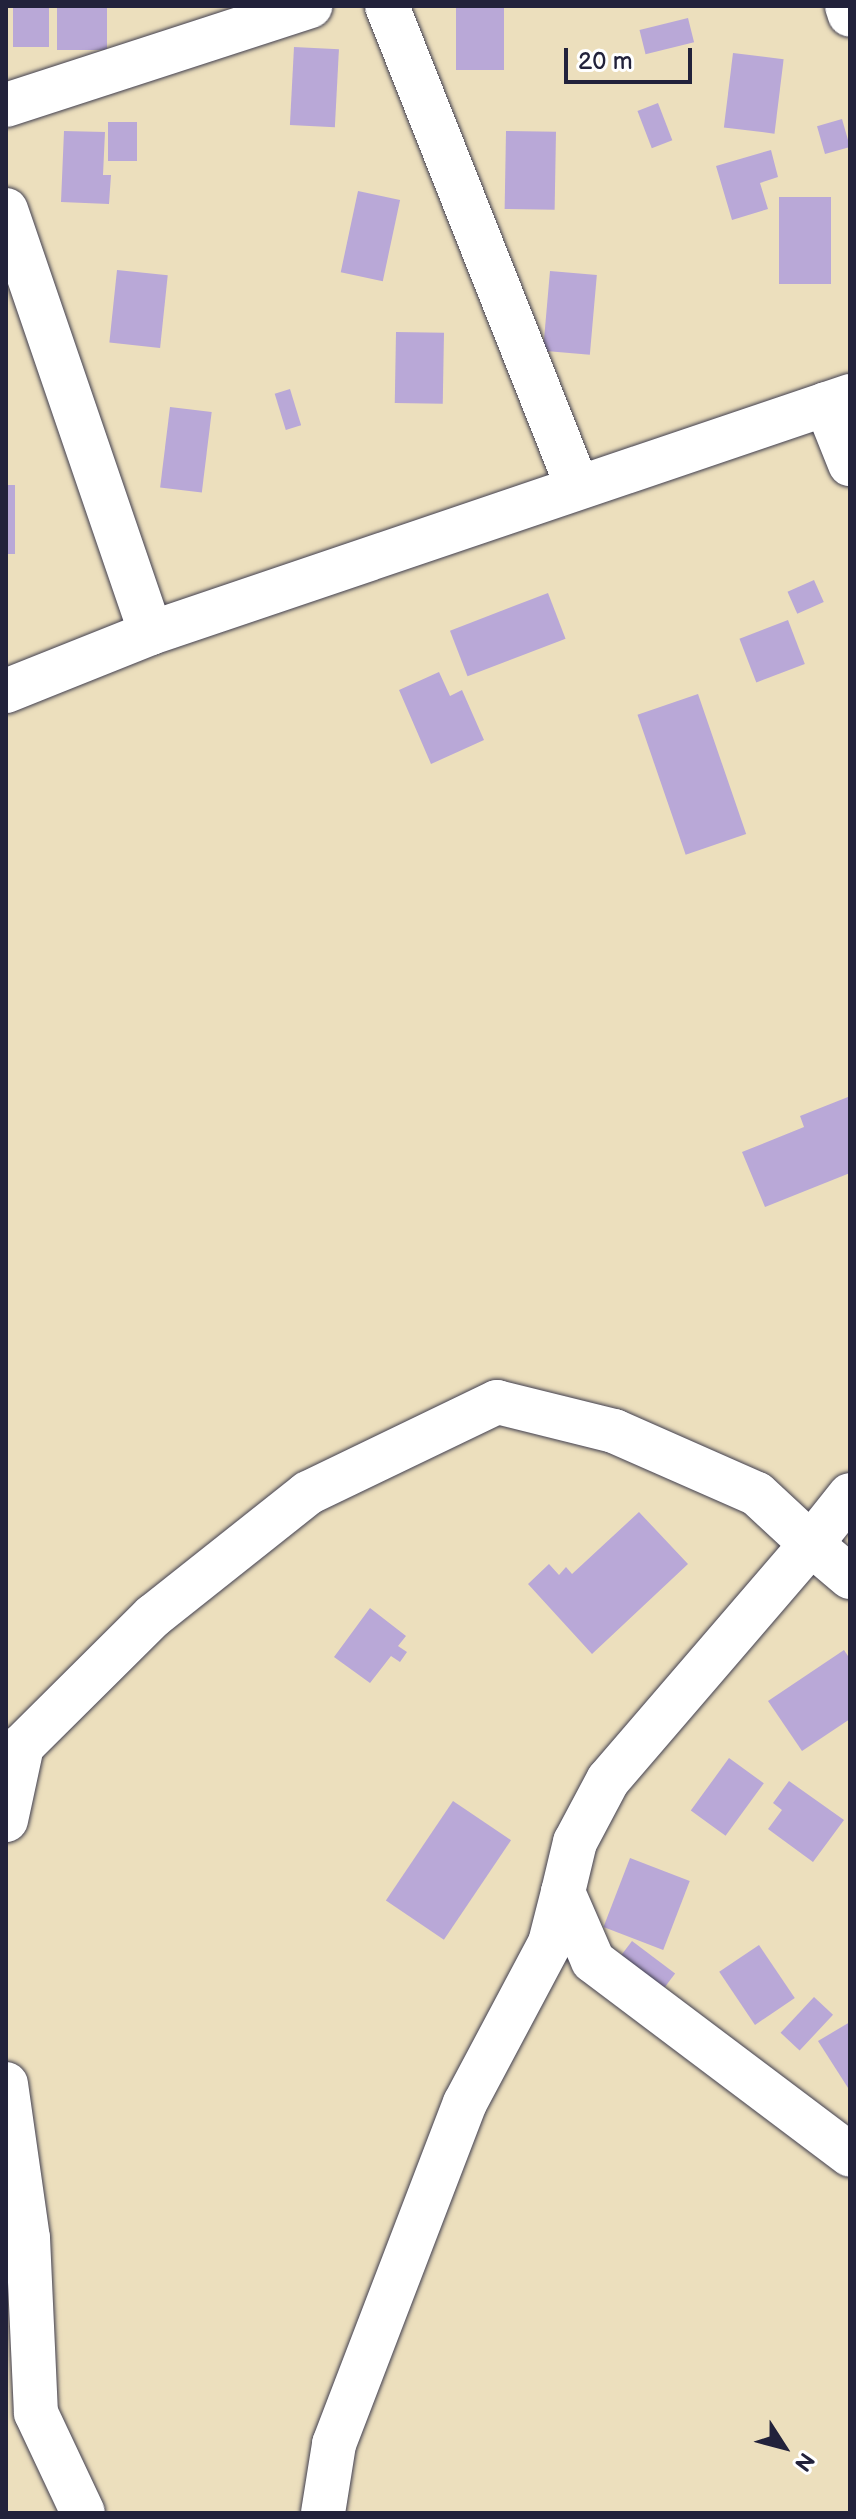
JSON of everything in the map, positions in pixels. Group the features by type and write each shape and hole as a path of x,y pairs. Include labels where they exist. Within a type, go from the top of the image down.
{"street":[{"path":"6,105 310,6"},
{"path":"387,6 577,486"},
{"path":"847,6 850,15"},
{"path":"6,210 151,633"},
{"path":"6,691 151,633 838,400 850,464"},
{"path":"6,1820 22,1746 153,1616 308,1493 497,1402 614,1431 757,1494 850,1577"},
{"path":"323,2513 334,2444 465,2103 550,1943 575,1842 608,1780 850,1495"},
{"path":"563,1892 593,1961 850,2155"},
{"path":"7,2093 17,2252 36,2413 83,2513"}],"building":[{"path":"13,6 49,6 49,47 13,47"},
{"path":"57,6 107,6 107,50 57,50"},
{"path":"456,6 504,6 504,70 456,70"},
{"path":"688,18 694,42 646,54 639,30"},
{"path":"294,47 339,49 335,127 290,125"},
{"path":"733,53 784,59 774,134 724,127"},
{"path":"658,103 672,140 652,148 637,111"},
{"path":"842,119 850,147 825,154 817,126"},
{"path":"108,122 137,122 137,161 108,161"},
{"path":"64,131 105,132 103,175 111,175 109,204 61,202"},
{"path":"506,131 556,132 555,210 505,209"},
{"path":"771,150 778,177 760,183 768,209 732,220 716,166"},
{"path":"358,191 400,200 383,281 341,272"},
{"path":"779,197 831,197 831,284 779,284"},
{"path":"117,270 168,275 160,348 109,343"},
{"path":"550,271 597,275 590,355 543,351"},
{"path":"396,332 444,333 443,404 395,403"},
{"path":"290,389 301,425 286,430 275,394"},
{"path":"170,407 212,412 202,493 160,487"},
{"path":"6,485 15,485 15,554 6,554"},
{"path":"814,580 824,602 797,614 788,592"},
{"path":"548,593 566,639 468,676 450,631"},
{"path":"788,620 805,664 756,683 739,639"},
{"path":"439,672 450,696 462,690 484,740 431,764 399,690"},
{"path":"698,694 746,834 686,855 637,715"},
{"path":"848,1097 850,1173 765,1207 742,1152 804,1127 800,1116"},
{"path":"639,1512 688,1564 592,1654 528,1584 549,1564 559,1575 566,1567 572,1574"},
{"path":"370,1608 406,1636 398,1646 407,1652 400,1662 391,1656 370,1683 334,1657"},
{"path":"844,1650 850,1659 850,1719 802,1751 768,1701"},
{"path":"729,1758 764,1783 726,1836 691,1811"},
{"path":"789,1781 844,1820 813,1862 768,1829 782,1810 773,1803"},
{"path":"453,1801 511,1840 444,1940 386,1900"},
{"path":"630,1858 690,1881 663,1950 603,1927"},
{"path":"632,1941 675,1973 662,1991 619,1959"},
{"path":"759,1945 795,1998 755,2025 719,1972"},
{"path":"814,1997 833,2015 800,2051 781,2033"},
{"path":"850,2022 850,2091 818,2041"}]}
